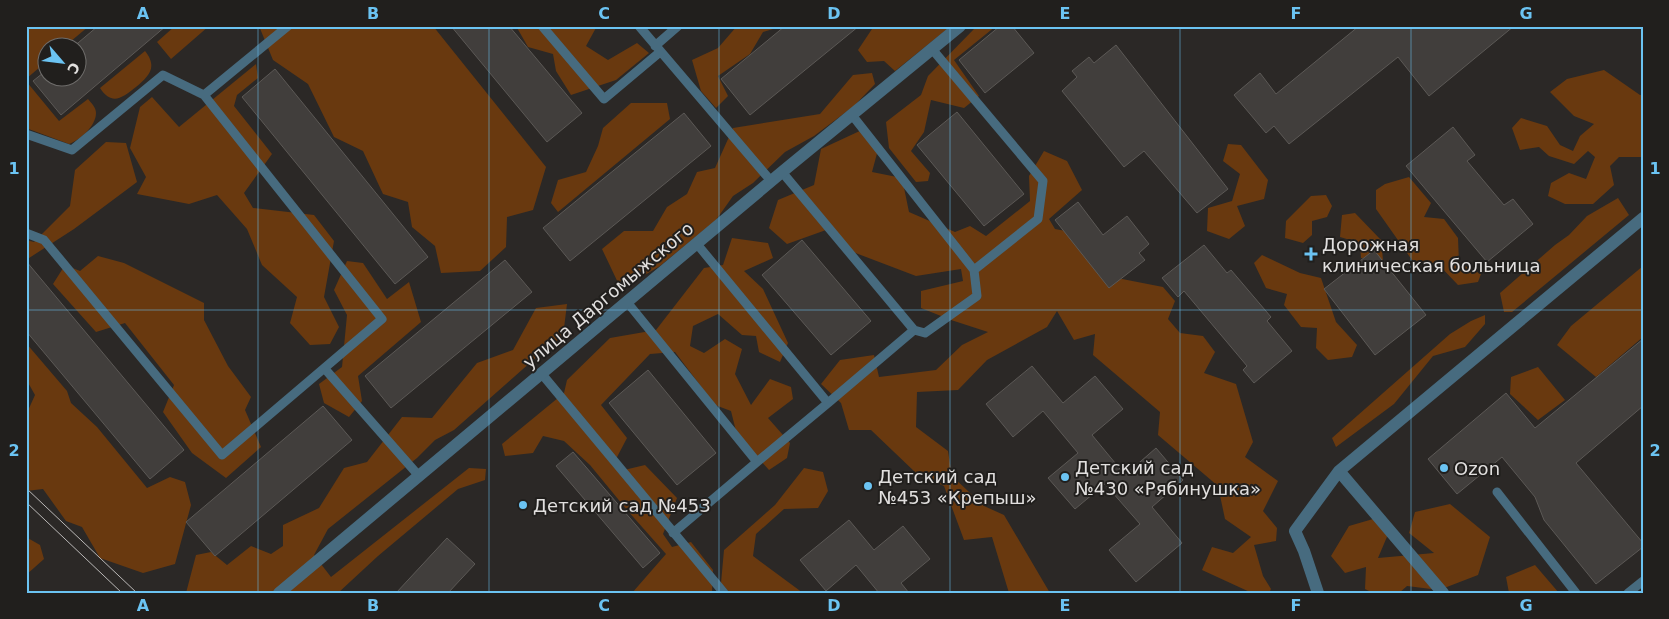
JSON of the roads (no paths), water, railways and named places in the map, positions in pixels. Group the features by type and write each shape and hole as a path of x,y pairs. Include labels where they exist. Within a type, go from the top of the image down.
{"street":[{"name":"улица Даргомыжского","path":"279,593 771,181 960,26"},
{"path":"1318,593 1304,550 1295,531 1339,471 1643,218"},
{"path":"1339,471 1443,593"}],"lane":[{"path":"204,95 288,26"},
{"path":"542,26 604,100 658,49 678,26"},
{"path":"639,26 771,181"},
{"path":"932,49 1043,181 1038,219 974,270"},
{"path":"26,134 72,150 163,75 204,95 382,319 222,455 44,240 26,233"},
{"path":"782,172 914,330 925,333 977,296 974,270 852,115"},
{"path":"697,244 828,403"},
{"path":"627,302 757,462"},
{"path":"673,533 914,330"},
{"path":"325,368 419,476"},
{"path":"541,373 724,593"},
{"path":"1497,492 1576,593"},
{"path":"1628,593 1643,581"}],"tram line":[{"path":"26,488 137,593"},
{"path":"26,502 122,593"}],"place":[{"name":"Дорожная клиническая больница","path":"1311,254"},
{"name":"Ozon","path":"1444,468"},
{"name":"Детский сад №430 «Рябинушка»","path":"1065,477"},
{"name":"Детский сад №453 «Крепыш»","path":"868,486"},
{"name":"Детский сад №453","path":"523,505"}]}
